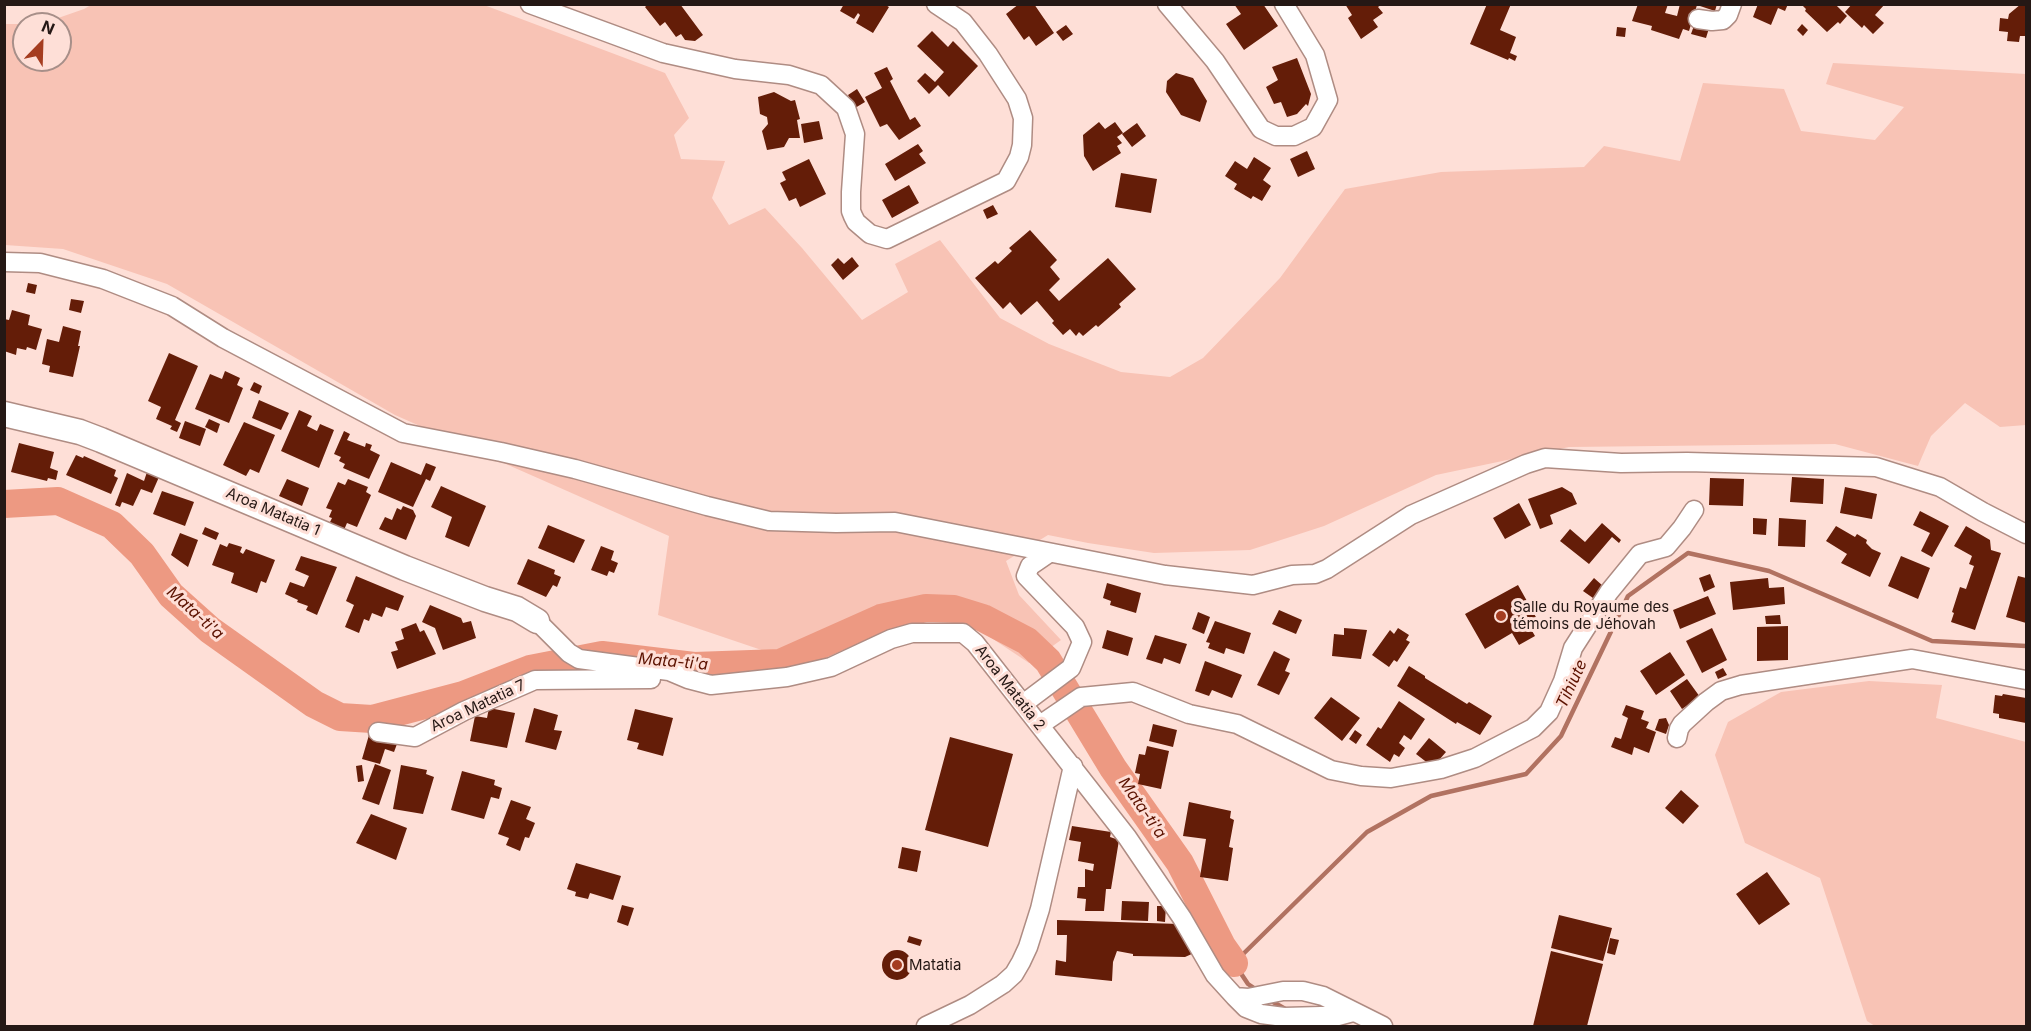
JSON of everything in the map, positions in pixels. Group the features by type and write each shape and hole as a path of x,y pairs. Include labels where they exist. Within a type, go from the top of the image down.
{"main road":[{"name":"Aroa Matatia 1","path":"4,414 80,432 101,440 405,568 517,609 537,621"}],"street":[{"path":"530,4 663,53 735,69 789,75 821,85 846,108 855,134 851,198 853,216 856,222 870,234 887,239 1006,181 1019,157 1022,145 1023,118 1017,99 988,54 963,22 936,4"},
{"path":"1167,4 1215,61 1261,129 1276,136 1294,136 1313,127 1328,100 1315,55 1284,4"},
{"path":"1698,19 1723,20 1728,15 1732,4"},
{"path":"4,262 40,263 103,279 172,306 223,338 403,433 575,469 707,506 769,520 836,523 895,522 1165,575 1253,585 1292,575 1315,574 1327,569 1411,515 1526,464 1545,458 1621,463 1815,464 1882,468 1900,476 1940,487 1983,513 2026,534"},
{"path":"1040,726 1081,697 1132,692 1189,714 1238,724 1331,770 1361,776 1391,778 1441,769 1475,758 1533,728 1549,712 1563,681 1573,648 1609,592 1640,554 1665,547 1694,510"},
{"path":"1023,704 1071,668 1082,642 1075,627 1026,576 1030,566 1049,553"},
{"name":"Aroa Matatia 2","path":"537,621 569,653 579,658 669,671 711,685 787,677 831,667 891,639 912,633 963,633 975,643 1073,766 1164,890 1215,975 1234,997 1246,1008 1261,1014 1284,1017 1338,1016 1353,1012"},
{"path":"1677,738 1682,724 1706,702 1721,691 1741,684 1912,659 2026,680"},
{"name":"Aroa Matatia 7","path":"378,732 415,736 464,711 535,680 688,679"},
{"path":"926,1026 970,1005 1003,984 1014,974 1021,962 1040,909 1073,766"},
{"path":"1234,997 1248,998 1283,991 1303,991 1323,996 1383,1026"}],"shaded area":[{"path":"91,5 484,5 665,73 689,118 674,135 681,159 725,161 712,198 729,225 765,208 862,320 908,292 895,264 940,240 1000,318 1049,344 1121,372 1170,377 1203,358 1280,278 1345,189 1441,172 1584,167 1604,146 1680,161 1703,83 1784,89 1801,131 1875,140 1904,107 1826,84 1833,63 2026,74 2026,425 2000,427 1965,403 1931,436 1918,466 1835,444 1569,447 1436,475 1324,526 1250,550 1154,553 1048,535 1006,561 1019,595 1061,640 1029,663 966,621 947,618 898,624 856,644 800,663 658,615 669,536 395,415 167,284 63,249 5,245 4,24 12,24 12,72 72,72 72,13"},
{"path":"1869,681 1942,685 1936,718 2026,742 2026,1026 1875,1026 1867,1021 1820,878 1745,843 1715,755 1728,722 1781,692"}],"building":[{"path":"648,4 680,4 703,35 695,41 685,40 681,34 676,37 665,22 660,26 645,7"},
{"path":"844,4 884,4 889,7 873,33 856,23 860,15 858,13 854,19 840,11"},
{"path":"1019,4 1034,4 1054,33 1036,46 1029,36 1024,40 1006,14"},
{"path":"1234,4 1263,4 1278,26 1244,50 1226,24 1241,14"},
{"path":"1345,4 1382,4 1378,7 1383,13 1373,20 1378,27 1361,39 1348,18 1352,15"},
{"path":"1487,4 1511,4 1500,30 1516,37 1510,53 1517,56 1515,61 1470,44"},
{"path":"1638,4 1668,4 1665,13 1677,16 1680,4 1717,4 1715,11 1697,5 1689,31 1683,29 1679,39 1651,30 1652,26 1632,21"},
{"path":"1758,4 1788,4 1785,11 1778,8 1771,25 1753,17"},
{"path":"1801,4 1835,4 1847,16 1840,24 1838,22 1827,32 1805,11 1806,9"},
{"path":"1852,4 1885,4 1875,15 1884,23 1873,34 1864,25 1862,28 1845,12"},
{"path":"2021,4 2026,4 2026,36 2020,36 2019,42 2007,41 2008,32 1999,31 2000,18 2008,19 2009,14"},
{"path":"1696,20 1710,25 1706,38 1691,34"},
{"path":"1802,24 1808,30 1803,36 1797,30"},
{"path":"1066,25 1073,34 1063,41 1056,32"},
{"path":"1617,27 1626,28 1625,37 1616,36"},
{"path":"932,31 948,47 953,41 978,66 949,97 938,85 929,94 917,81 925,73 935,82 944,72 917,46"},
{"path":"1297,58 1311,94 1308,106 1306,104 1297,114 1287,117 1281,102 1274,104 1266,87 1278,80 1272,67"},
{"path":"887,67 893,79 890,81 910,120 915,117 921,126 899,140 887,124 880,127 865,97 882,88 874,73"},
{"path":"1176,73 1193,78 1207,101 1200,122 1181,115 1166,92 1167,81"},
{"path":"857,89 865,102 855,108 848,95"},
{"path":"774,92 791,101 795,100 800,119 797,120 800,138 789,138 784,147 767,150 762,131 768,124 767,117 760,114 758,97"},
{"path":"819,121 823,139 804,143 801,124"},
{"path":"1099,122 1105,129 1115,122 1123,133 1117,137 1122,143 1117,146 1121,153 1093,171 1084,156 1083,135"},
{"path":"1137,123 1146,136 1132,147 1122,134"},
{"path":"918,144 923,151 919,154 926,163 895,181 885,164"},
{"path":"1307,151 1315,169 1298,177 1290,159"},
{"path":"1254,157 1271,168 1263,180 1271,186 1262,201 1253,196 1251,199 1234,189 1237,184 1225,176 1235,161 1247,169"},
{"path":"809,159 826,194 800,207 796,198 789,201 780,183 786,180 782,172"},
{"path":"1121,173 1157,179 1151,213 1115,207"},
{"path":"909,185 919,203 892,218 882,200"},
{"path":"993,205 998,214 987,219 983,210"},
{"path":"1030,230 1057,260 1050,267 1060,279 1049,290 1059,301 1108,258 1136,289 1119,304 1121,307 1098,327 1096,325 1083,336 1079,332 1076,336 1070,329 1063,335 1037,301 1021,315 1010,302 1003,309 975,278 995,261 998,264 1012,251 1009,248"},
{"path":"852,257 859,266 843,280 831,265 838,258 844,264"},
{"path":"28,283 37,285 35,294 26,292"},
{"path":"71,299 84,301 81,313 69,310"},
{"path":"12,310 30,315 28,325 42,329 36,350 27,347 26,350 17,348 16,355 4,351 4,319 9,320"},
{"path":"63,326 81,331 73,377 49,372 50,366 42,364 47,339 59,342"},
{"path":"169,353 198,366 175,420 181,423 177,432 170,429 172,426 156,419 161,407 148,401"},
{"path":"225,371 240,378 237,385 243,388 229,423 195,409 210,374 222,379"},
{"path":"254,382 262,386 259,394 250,390"},
{"path":"259,400 289,413 281,430 252,418"},
{"path":"299,410 312,416 307,426 317,431 320,424 334,430 319,468 281,451"},
{"path":"209,419 220,424 217,433 205,427"},
{"path":"185,421 206,429 200,446 179,438"},
{"path":"244,422 275,435 259,473 250,469 246,476 223,465"},
{"path":"344,431 350,434 347,440 365,447 366,443 372,445 370,450 380,455 369,479 343,468 345,464 339,461 341,457 334,454"},
{"path":"19,443 54,452 50,468 58,471 56,480 48,478 47,481 11,472"},
{"path":"76,455 83,458 84,456 116,470 114,476 118,478 111,494 66,475"},
{"path":"391,462 421,475 426,463 436,467 430,481 426,479 413,507 378,492"},
{"path":"147,472 159,477 152,493 141,489 133,506 122,502 120,507 115,505 127,473 144,481"},
{"path":"1792,477 1824,479 1823,504 1790,502"},
{"path":"1710,478 1744,479 1743,506 1709,505"},
{"path":"287,479 309,488 302,506 279,496"},
{"path":"348,479 368,487 366,492 371,495 357,527 347,523 344,530 329,524 332,510 326,508 338,482 345,485"},
{"path":"441,486 486,506 469,547 445,537 452,517 431,507"},
{"path":"1562,487 1572,493 1577,504 1550,515 1553,524 1540,529 1528,499"},
{"path":"1845,487 1877,494 1872,519 1840,513"},
{"path":"162,491 194,502 185,526 153,514"},
{"path":"1519,503 1531,525 1505,539 1493,518"},
{"path":"403,506 413,510 416,516 406,540 379,529 385,517 392,520 397,508 401,510"},
{"path":"1920,511 1949,526 1932,557 1921,551 1930,533 1913,525"},
{"path":"1753,518 1767,519 1766,535 1753,534"},
{"path":"1779,518 1806,520 1805,547 1778,546"},
{"path":"1602,523 1621,540 1619,543 1612,537 1589,564 1560,541 1570,529 1585,542"},
{"path":"548,525 585,540 574,563 538,548"},
{"path":"1836,526 1855,537 1857,534 1867,540 1866,543 1872,549 1881,553 1870,577 1841,563 1847,554 1826,541"},
{"path":"1966,526 1990,540 1991,550 2001,553 1975,630 1951,622 1960,587 1966,589 1974,566 1969,564 1972,556 1954,546"},
{"path":"205,527 219,533 216,540 202,534"},
{"path":"180,533 198,540 188,567 171,555"},
{"path":"229,543 242,547 240,552 243,554 246,549 275,560 266,583 261,581 257,593 231,583 234,573 212,565 220,544 227,547"},
{"path":"601,546 614,551 611,560 618,563 614,573 609,571 607,576 591,570"},
{"path":"301,556 337,567 317,615 306,610 308,606 285,594 290,582 304,587 309,576 295,570"},
{"path":"1901,556 1930,568 1918,599 1888,586"},
{"path":"528,559 555,570 554,574 561,577 557,587 553,585 546,597 517,584"},
{"path":"1710,574 1715,587 1704,592 1699,578"},
{"path":"356,576 404,596 398,611 386,607 382,617 372,613 369,621 364,619 359,633 345,627 354,605 346,601"},
{"path":"2018,576 2026,578 2026,623 2006,617"},
{"path":"1594,578 1603,586 1593,598 1583,591"},
{"path":"1768,578 1769,588 1784,587 1785,604 1733,610 1730,582"},
{"path":"1107,583 1141,593 1136,613 1110,605 1111,601 1103,598"},
{"name":"Salle du Royaume des témoins de Jéhovah","path":"1518,585 1537,619 1528,624 1535,636 1519,645 1512,633 1485,649 1465,614"},
{"path":"1708,596 1716,614 1680,629 1673,610"},
{"path":"430,605 461,618 463,623 471,621 476,638 443,650 435,628 422,622"},
{"path":"1279,610 1302,620 1296,634 1272,624"},
{"path":"1198,612 1210,617 1204,634 1192,629"},
{"path":"1780,615 1781,624 1766,624 1765,616"},
{"path":"1215,621 1251,633 1244,654 1226,648 1224,654 1208,648 1210,643 1206,642"},
{"path":"416,623 420,632 424,630 436,654 397,669 391,652 398,650 395,642 404,639 401,629"},
{"path":"1788,626 1788,660 1757,661 1757,627"},
{"path":"1344,628 1367,630 1361,659 1332,656 1334,634 1344,635"},
{"path":"1398,628 1409,635 1406,640 1410,642 1397,662 1394,660 1389,667 1372,655 1390,630 1394,634"},
{"path":"1712,628 1727,660 1702,673 1686,641"},
{"path":"1107,630 1133,638 1128,656 1102,648"},
{"path":"1155,635 1187,644 1180,664 1164,658 1162,664 1146,659"},
{"path":"1274,651 1290,659 1285,671 1290,673 1279,695 1257,685"},
{"path":"1670,652 1685,675 1656,695 1640,671"},
{"path":"1205,661 1242,675 1232,698 1212,690 1209,696 1195,691"},
{"path":"1409,666 1467,704 1469,702 1492,716 1480,735 1457,722 1456,724 1397,686"},
{"path":"1723,668 1727,675 1718,679 1715,672"},
{"path":"1687,679 1700,697 1682,709 1670,691"},
{"path":"2003,694 2026,698 2026,723 1999,718 1999,714 1993,713 1995,695 2002,696"},
{"path":"1331,697 1360,718 1342,741 1314,718"},
{"path":"1399,701 1425,719 1411,740 1404,735 1399,743 1405,748 1399,757 1394,754 1390,762 1366,745 1378,727 1381,729"},
{"path":"1626,705 1644,711 1641,719 1649,722 1646,728 1656,732 1649,753 1634,747 1632,755 1611,747 1615,737 1621,739 1628,718 1622,715"},
{"path":"489,708 515,713 507,748 470,741 475,716 487,718"},
{"path":"534,708 558,715 554,730 562,731 556,750 525,742"},
{"path":"635,709 673,718 663,756 637,749 639,743 627,740"},
{"path":"1666,718 1669,725 1666,734 1655,730 1659,719"},
{"path":"1153,724 1177,730 1173,747 1149,741"},
{"path":"1355,730 1362,735 1356,744 1349,739"},
{"path":"369,735 397,744 394,752 385,749 380,764 362,759"},
{"path":"950,737 1013,754 988,847 925,830"},
{"path":"1429,738 1446,752 1439,760 1429,764 1416,754"},
{"path":"1147,746 1169,751 1161,789 1138,784 1140,774 1135,773 1139,754 1145,755"},
{"path":"375,764 391,770 379,805 362,799"},
{"path":"362,765 364,781 358,782 356,766"},
{"path":"401,765 427,770 426,774 434,777 423,814 393,809"},
{"path":"462,771 495,780 494,785 502,788 499,799 491,797 484,819 451,810"},
{"path":"1681,790 1699,806 1683,824 1665,808"},
{"path":"511,800 531,807 526,819 535,823 529,838 525,837 520,851 506,845 509,838 498,834"},
{"path":"1189,802 1231,811 1230,818 1234,820 1229,847 1233,848 1228,881 1200,877 1206,839 1183,836"},
{"path":"371,814 407,828 396,860 356,843"},
{"path":"1072,826 1111,832 1110,837 1119,840 1111,889 1106,889 1104,911 1085,911 1086,899 1077,898 1078,887 1085,887 1085,869 1093,871 1094,864 1078,861 1081,842 1069,840"},
{"path":"902,847 921,851 917,872 898,868"},
{"path":"576,863 621,876 613,900 590,893 588,899 575,896 576,892 567,889"},
{"path":"1767,872 1790,904 1759,925 1736,894"},
{"path":"1122,901 1149,902 1148,921 1121,920"},
{"path":"622,905 634,908 628,926 617,922"},
{"path":"1157,906 1166,906 1165,922 1157,921"},
{"path":"1559,915 1612,928 1603,961 1551,948"},
{"path":"1057,920 1179,924 1194,953 1185,957 1133,956 1133,954 1117,951 1113,962 1112,981 1055,975 1056,960 1066,962 1067,935 1057,935"},
{"path":"909,936 922,940 920,946 907,942"},
{"path":"1610,938 1619,940 1615,955 1607,953"},
{"name":"Matatia","path":"897,950 908,954 912,965 908,976 897,980 886,976 882,965 886,954"},
{"path":"1551,951 1603,964 1587,1026 1533,1026"}],"waterway":[{"name":"Mata-ti'a","path":"4,504 58,501 112,525 142,554 171,595 210,630 314,704 340,717 372,719 463,695 530,669 602,655 694,666 780,663 881,618 926,608 954,609 983,618 1027,641 1048,661 1113,768 1180,863 1222,946 1234,963"},
{"name":"Tihiute","path":"1257,990 1248,984 1234,963 1367,832 1431,796 1526,774 1561,736 1628,596 1688,553 1769,571 1932,641 2026,646"},
{"name":"Matatia","path":"1268,999 1287,1010"}],"place":[{"name":"Salle du Royaume des témoins de Jéhovah","path":"1501,616"},
{"name":"Matatia","path":"897,965"}]}
